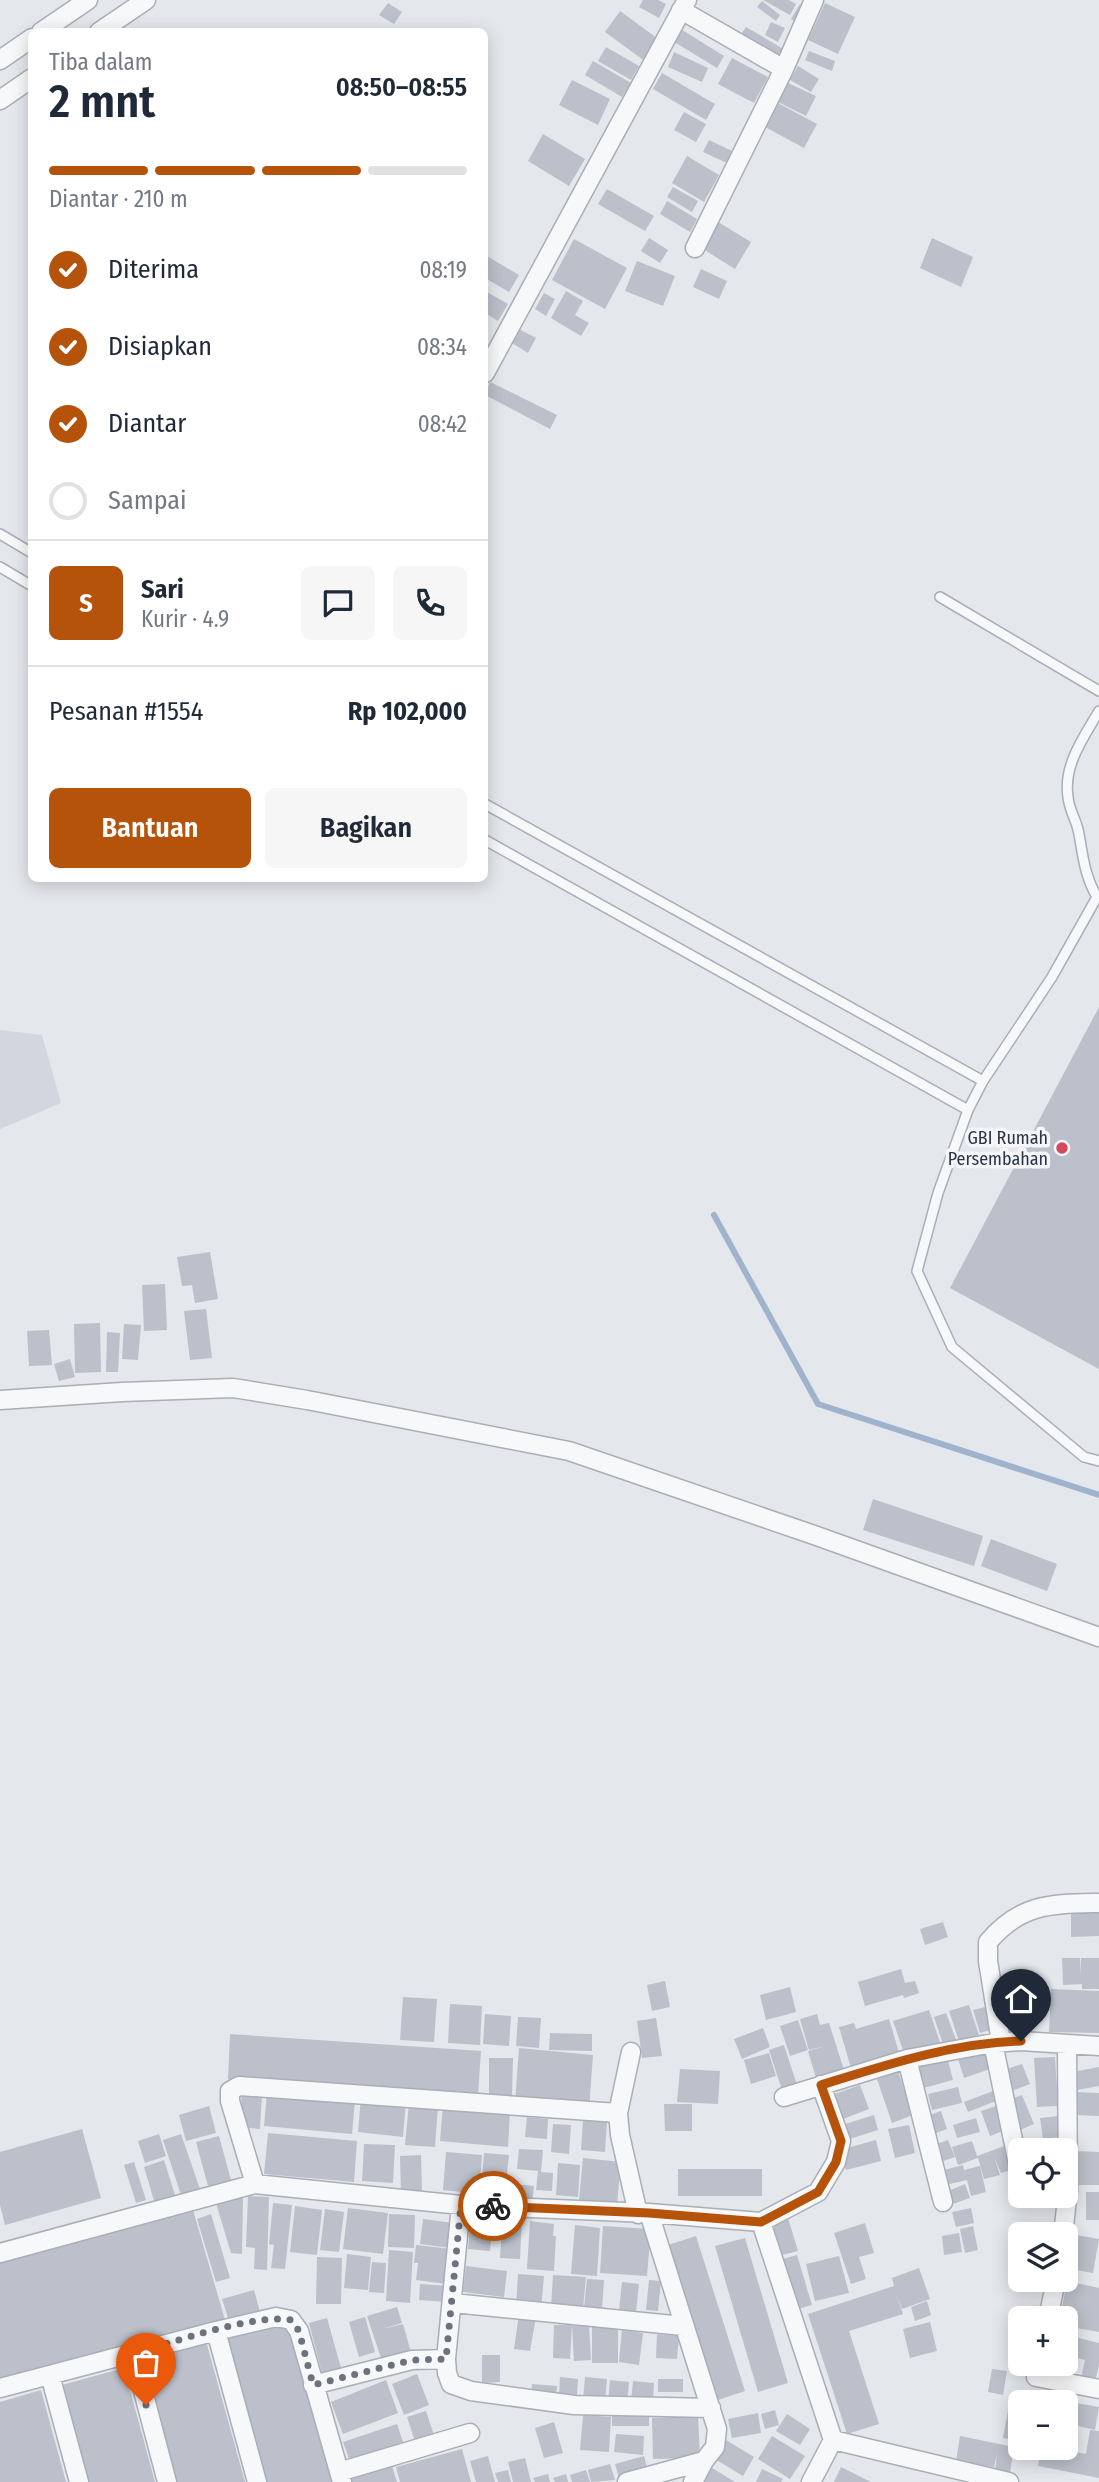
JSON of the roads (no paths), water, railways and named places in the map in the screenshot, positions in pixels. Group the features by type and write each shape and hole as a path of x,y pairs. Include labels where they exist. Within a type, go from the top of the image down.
{"street":[{"path":"47,28 88,0"},
{"path":"105,28 146,0"},
{"path":"695,248 784,69 814,0"},
{"path":"488,367 684,5 784,69"},
{"path":"0,60 28,41"},
{"path":"0,100 28,81"},
{"path":"0,1400 233,1388 307,1399 569,1451 1099,1637"},
{"path":"1013,2138 997,2042 988,1942 1002,1925 1025,1911 1069,1904 1099,1903"},
{"path":"785,2097 907,2059 997,2042 1099,2046"},
{"path":"1064,2222 1068,2190 1067,2045"},
{"path":"631,2052 618,2113 620,2135 716,2429 715,2447 693,2482"},
{"path":"907,2059 943,2202"},
{"path":"0,2253 256,2184 461,2205 644,2213 761,2222 818,2192 836,2162 841,2141 821,2085"},
{"path":"256,2184 230,2101 230,2091 239,2086 618,2113"},
{"path":"461,2205 446,2359 451,2384 471,2392 574,2405 711,2408"},
{"path":"761,2222 833,2440 811,2482"},
{"path":"453,2303 683,2326"},
{"path":"0,2388 216,2330 276,2317 291,2320 299,2331 340,2477 470,2433"},
{"path":"216,2330 257,2482"},
{"path":"133,2354 167,2482"},
{"path":"313,2385 412,2360 446,2359"},
{"path":"50,2375 79,2482"},
{"path":"1036,2376 1099,2389"},
{"path":"833,2440 1009,2482"},
{"path":"627,2482 704,2461"}],"lane":[{"path":"0,534 28,551"},
{"path":"0,567 28,584"},
{"path":"940,597 1099,691"},
{"path":"1099,711 1073,756 1068,797 1078,828 1087,880 1098,897 1052,977 983,1082 968,1110 938,1193 917,1270 952,1347 1084,1457 1099,1461"},
{"path":"488,806 983,1082"},
{"path":"488,842 968,1110"}],"waterway":[{"path":"714,1215 818,1404 1099,1495"}],"place":[{"name":"GBI Rumah Persembahan","path":"1062,1148"}]}
